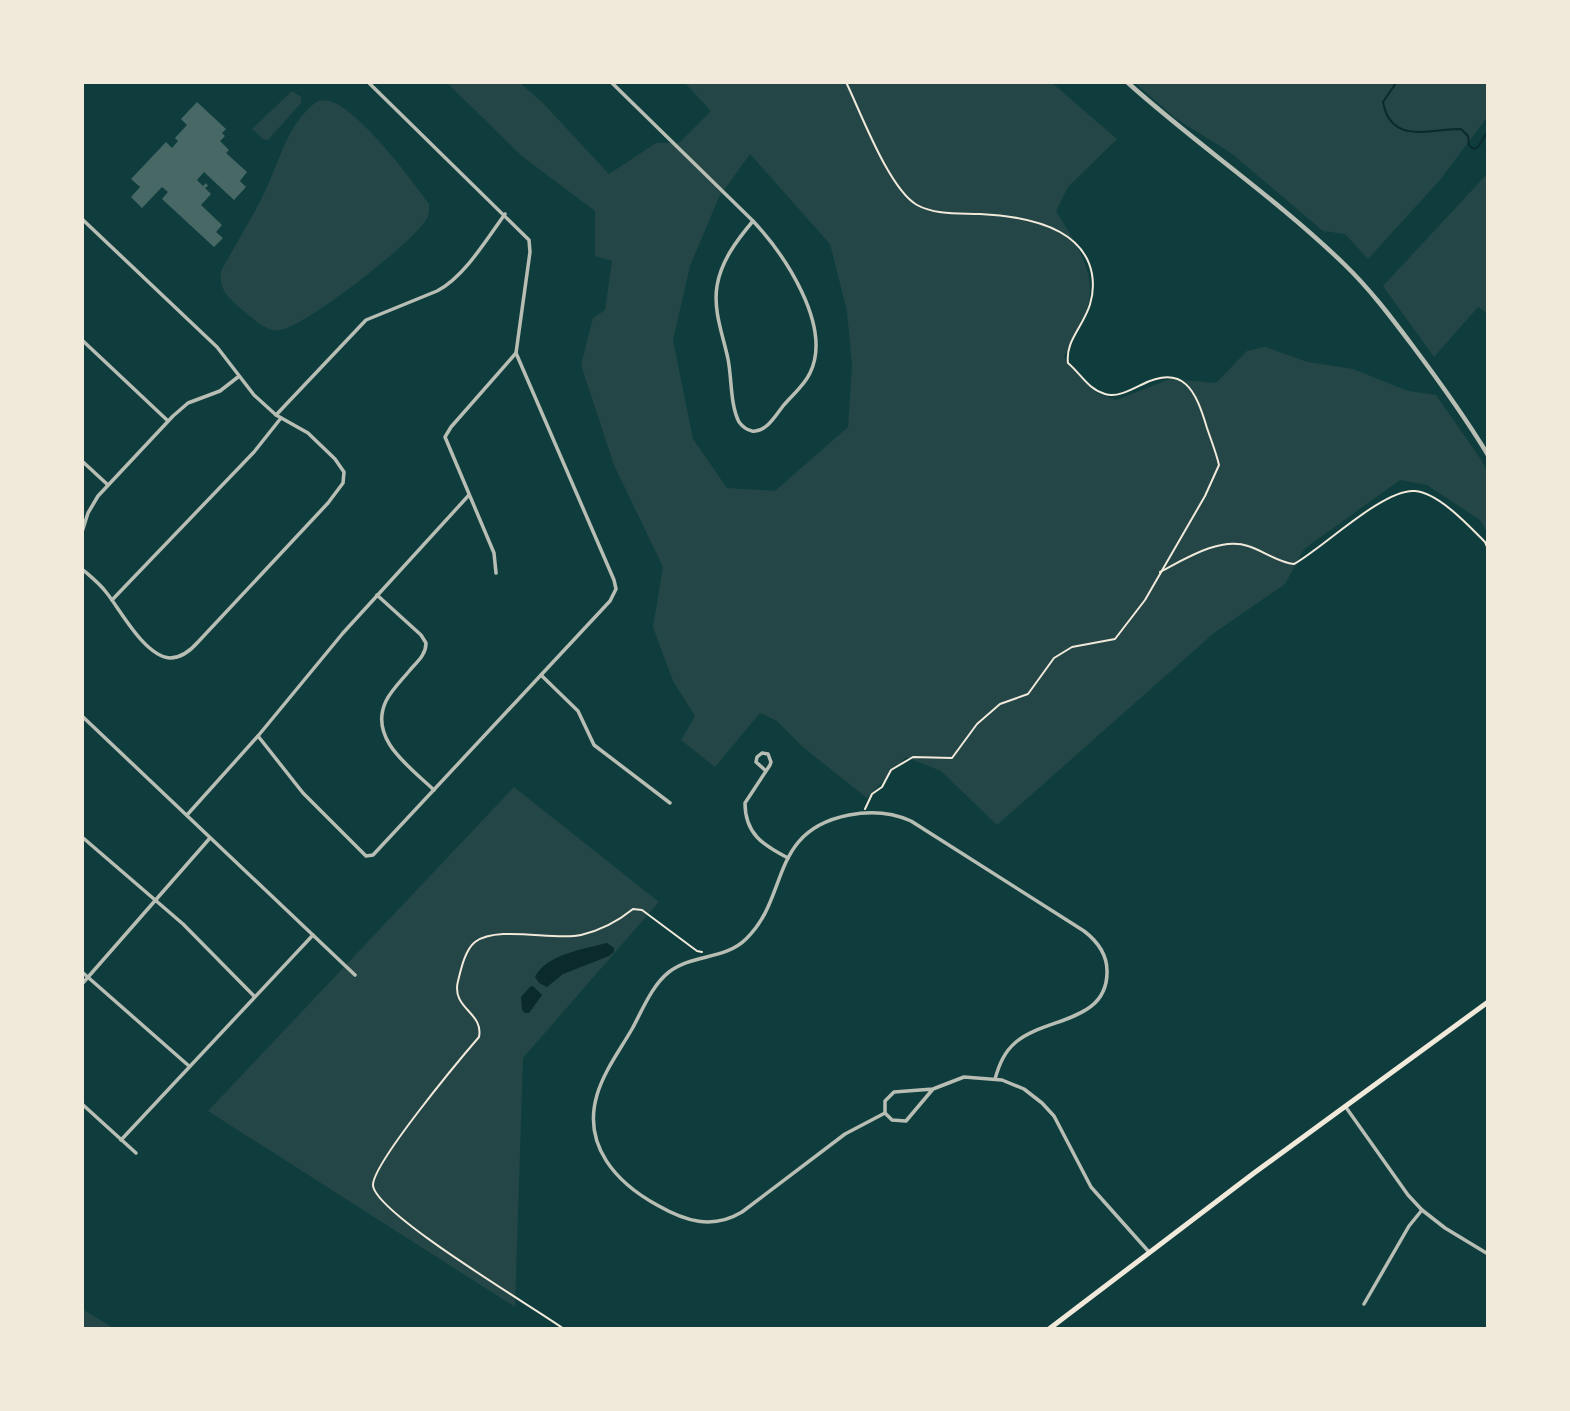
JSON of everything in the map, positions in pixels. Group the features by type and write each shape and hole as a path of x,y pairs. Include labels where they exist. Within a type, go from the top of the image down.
{"main road":[{"path":"1049,1329 1488,1002"}],"street":[{"path":"258,736 303,793 366,856 376,853 610,601 615,586 516,353 530,243 505,214 368,82"},
{"path":"611,82 752,221 785,260 805,302 816,342 816,358 810,374 765,427 758,431 750,431 740,423 715,299 722,267 752,221"},
{"path":"1127,82 1253,184 1346,265 1387,311 1466,419 1488,455"},
{"path":"276,415 366,320 437,292 447,285 481,248 505,214"},
{"path":"82,219 217,347 238,377 276,415 308,433 335,459 344,472 343,483 328,503 198,642 178,656 171,658 157,652 128,624 112,600 82,569"},
{"path":"82,340 168,421"},
{"path":"496,573 494,553 445,438 451,427 516,353"},
{"path":"82,532 90,508 168,421 188,403 220,391 238,377"},
{"path":"112,600 254,452 281,418"},
{"path":"82,461 108,485"},
{"path":"187,816 258,736 333,644 470,495"},
{"path":"377,595 424,638 426,643 425,652 388,697 382,722 385,737 393,751 434,790"},
{"path":"541,675 578,710 594,745 670,803"},
{"path":"82,716 355,975"},
{"path":"766,771 756,762 762,753 771,758 766,771 745,803 749,826 762,844 788,858"},
{"path":"886,1113 845,1134 736,1216 702,1223 682,1218 638,1194 608,1166 597,1138 595,1109 601,1084 663,977 684,962 721,954 742,943 754,930 788,858 801,839 818,826 844,816 864,813 893,815 918,825 1084,930 1104,953 1107,977 1103,992 1094,1004 1082,1013 1021,1038 1005,1054 995,1079"},
{"path":"82,837 156,900 254,996"},
{"path":"82,984 211,838"},
{"path":"121,1140 313,935"},
{"path":"82,972 189,1066"},
{"path":"933,1089 905,1121 892,1120 886,1113 885,1101 891,1093 933,1089 964,1077 995,1079 1018,1086 1048,1108 1091,1187 1149,1252"},
{"path":"82,1104 136,1153"},
{"path":"1345,1106 1408,1195 1422,1210 1445,1228 1488,1254"},
{"path":"1364,1304 1409,1226 1422,1210"}],"path":[{"path":"846,82 882,160 905,195 919,206 952,214 1009,216 1040,224 1074,240 1086,255 1093,292 1091,307 1066,352 1068,363 1090,387 1108,396 1127,391 1160,376 1175,377 1187,384 1196,396 1219,465 1205,496 1158,573 1145,600 1115,639 1072,647 1055,658 1028,694 1000,704 977,723 952,758 913,757 891,770 882,787 872,794 864,813"},
{"path":"1158,573 1194,554 1212,547 1229,545 1245,545 1284,563 1294,564 1395,495 1416,491 1441,502 1485,542 1488,549"},
{"path":"564,1329 418,1233 386,1206 375,1192 373,1184 380,1167 411,1121 479,1037 477,1021 458,1000 456,992 467,951 476,941 493,936 579,936 613,925 633,909 642,910 697,951 721,954"}],"shaded area":[{"path":"446,82 519,82 542,102 609,174 656,143 679,143 711,111 684,82 1051,82 1117,139 1068,187 1056,211 1083,259 1090,285 1086,312 1064,357 1097,393 1116,400 1170,379 1216,383 1247,351 1265,347 1308,362 1353,369 1408,391 1436,395 1482,461 1488,474 1488,534 1480,520 1427,485 1400,480 1304,549 1285,584 1214,633 997,825 941,771 906,757 867,798 804,748 777,721 760,713 715,767 681,740 695,716 673,681 653,627 663,567 614,465 581,365 593,318 605,310 612,261 595,256 595,211 523,157","holes":["750,154 830,244 847,311 852,365 848,427 775,491 727,488 693,439 673,340 690,266 719,197"]},
{"path":"1134,82 1488,82 1488,116 1440,180 1368,259 1345,234 1323,231 1231,153 1175,118"},
{"path":"292,91 301,97 301,103 268,140 263,139 252,129"},
{"path":"318,101 328,101 341,106 369,130 429,204 428,214 417,231 401,246 333,300 293,325 280,330 269,329 230,299 222,287 221,271 261,199 292,130 308,109"},
{"path":"1488,173 1488,314 1478,307 1434,357 1383,286"},
{"path":"514,787 659,902 523,1058 515,1307 208,1111"},
{"path":"607,943 614,948 614,952 609,956 563,974 547,987 535,977 540,969 557,958"},
{"path":"533,986 542,995 529,1013 525,1013 522,1010 521,997"},
{"path":"82,1309 115,1329 82,1329"}],"building":[{"path":"197,102 226,129 222,133 225,136 220,141 229,150 226,153 247,172 240,181 246,187 234,200 204,172 197,180 203,186 206,183 208,186 205,188 211,194 201,205 222,225 216,232 223,238 214,247 162,199 168,192 162,187 142,208 131,197 140,187 131,179 166,142 172,148 178,141 175,138 187,125 181,119"}],"waterway":[{"path":"1399,82 1383,102 1387,116 1403,129 1413,132 1461,129 1474,149 1488,131"}]}
